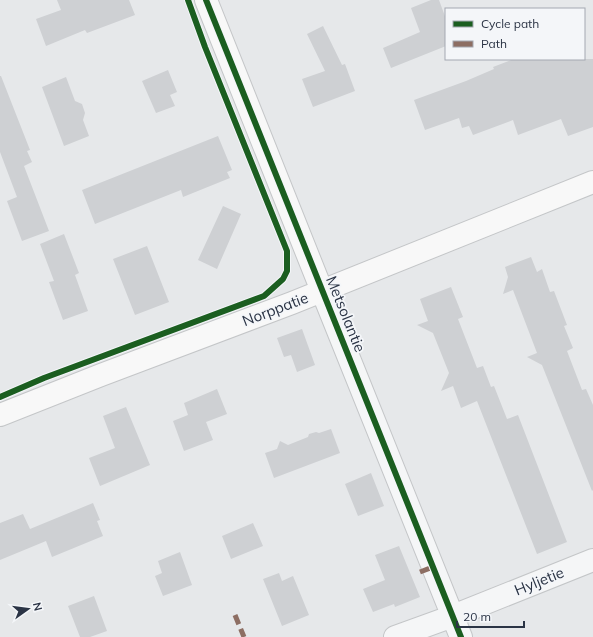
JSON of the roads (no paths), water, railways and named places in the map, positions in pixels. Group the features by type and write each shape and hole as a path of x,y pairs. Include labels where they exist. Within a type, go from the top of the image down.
{"street":[{"name":"Metsolantie","path":"206,0 461,637"},
{"name":"Norppatie","path":"0,415 322,291 593,182"},
{"name":"Hyljetie","path":"395,637 453,616 593,560"}]}
